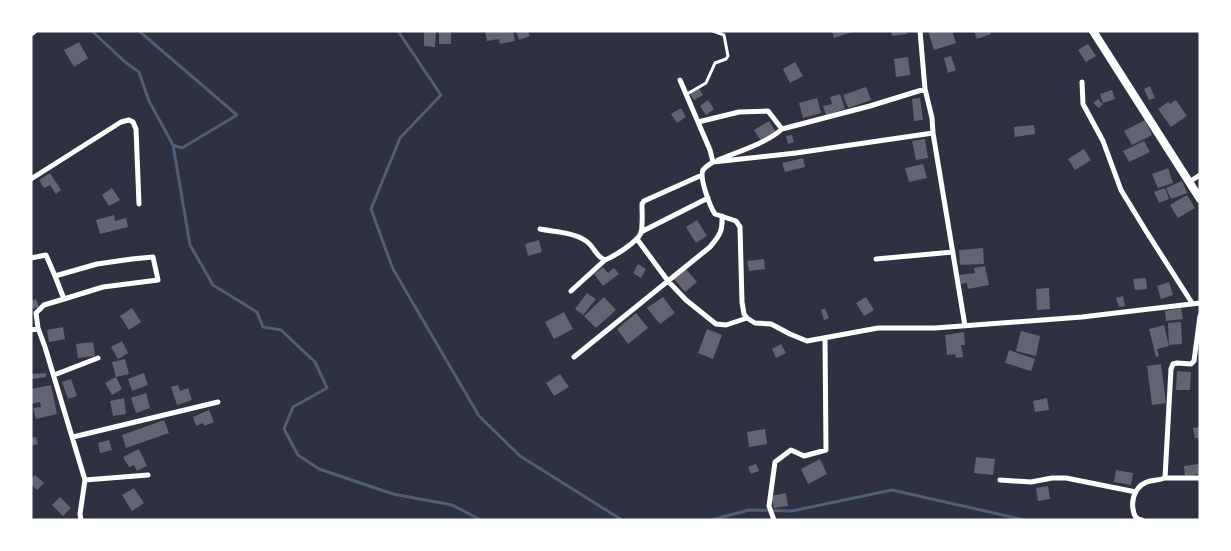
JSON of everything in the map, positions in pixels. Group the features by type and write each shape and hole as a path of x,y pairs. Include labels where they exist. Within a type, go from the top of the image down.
{"street":[{"path":"31,34 35,31"},
{"path":"920,31 925,89 932,118 965,326"},
{"path":"1094,31 1200,200"},
{"path":"680,80 710,150 713,162"},
{"path":"1082,82 1083,104 1103,141 1121,190 1192,304"},
{"path":"925,89 870,106 782,129 761,142 713,162 703,170 702,175 710,207 715,214 736,222 740,227 742,302 744,314 747,318 755,323 771,324 807,341 878,328 935,328 1082,317 1200,303"},
{"path":"698,122 739,112 768,111 782,129"},
{"path":"31,179 121,122 129,120 133,122 136,129 139,204"},
{"path":"713,162 796,154 933,133"},
{"path":"571,291 606,260 638,238 641,232 642,204 644,201 702,175"},
{"path":"1189,182 1200,175"},
{"path":"641,232 708,198"},
{"path":"574,358 710,247 720,236 723,226 722,216"},
{"path":"540,229 575,236 588,242 600,258 606,260"},
{"path":"638,238 668,281 686,300 716,324 726,325 747,318"},
{"path":"876,259 953,252"},
{"path":"31,258 46,256 64,299"},
{"path":"55,276 97,264 153,257 158,280 103,287 44,305 36,312 38,328 85,480 80,514 81,520"},
{"path":"1165,478 1171,369 1173,364 1191,364 1194,361 1200,316"},
{"path":"31,330 38,328"},
{"path":"774,520 769,506 775,462 791,450 804,456 826,450 825,338"},
{"path":"54,375 98,358"},
{"path":"73,437 218,402"},
{"path":"85,480 148,475"},
{"path":"1000,480 1031,482 1052,478 1066,478 1136,492"},
{"path":"1142,520 1138,520 1134,516 1132,500 1141,485 1165,478 1200,478"}],"lane":[{"path":"686,94 706,84 715,63 726,59 728,56 724,35 713,31"}],"building":[{"path":"485,31 513,31 515,41 500,44 499,39 487,41"},
{"path":"516,31 528,31 530,36 519,40"},
{"path":"832,31 852,31 852,32 834,38"},
{"path":"891,31 907,31 907,34 892,36"},
{"path":"928,31 952,31 956,43 934,50"},
{"path":"974,31 990,31 991,34 977,39"},
{"path":"424,32 436,32 435,47 424,46"},
{"path":"439,32 451,32 451,44 439,44"},
{"path":"79,42 88,58 74,67 64,50"},
{"path":"1088,44 1096,56 1086,62 1078,50"},
{"path":"951,56 956,70 948,73 944,58"},
{"path":"908,57 910,75 896,77 894,59"},
{"path":"795,62 803,76 790,83 783,69"},
{"path":"1150,86 1155,98 1149,100 1144,89"},
{"path":"866,87 871,100 848,108 843,95"},
{"path":"699,88 703,95 694,100 690,94"},
{"path":"1112,90 1115,99 1103,103 1100,94"},
{"path":"840,94 845,109 826,115 823,106 832,104 830,97"},
{"path":"817,98 821,113 803,118 799,103"},
{"path":"920,98 923,120 914,121 912,99"},
{"path":"1098,99 1103,104 1099,108 1093,103"},
{"path":"708,100 714,109 706,115 700,106"},
{"path":"1176,100 1187,116 1171,127 1158,109 1168,102 1170,104"},
{"path":"681,108 686,117 677,123 671,114"},
{"path":"1145,120 1152,135 1132,145 1124,131"},
{"path":"769,121 776,132 761,141 754,130"},
{"path":"1034,125 1035,134 1015,137 1014,127"},
{"path":"792,135 794,142 788,144 786,136"},
{"path":"925,139 928,158 916,160 912,141"},
{"path":"1144,141 1150,152 1129,162 1123,151"},
{"path":"1084,149 1091,160 1075,170 1068,159"},
{"path":"803,158 805,167 785,172 782,163"},
{"path":"923,164 927,178 909,182 905,168"},
{"path":"1168,168 1173,183 1158,188 1152,174"},
{"path":"50,173 61,190 56,194 50,185 44,188 39,180"},
{"path":"1182,181 1187,193 1171,199 1166,188"},
{"path":"112,188 120,200 109,206 102,195"},
{"path":"1165,188 1169,199 1159,203 1154,192"},
{"path":"1187,195 1195,208 1178,218 1170,205"},
{"path":"114,215 115,221 126,218 128,227 100,234 96,220"},
{"path":"697,220 707,236 696,243 686,227"},
{"path":"539,240 542,252 528,256 525,244"},
{"path":"983,248 984,264 960,265 959,250"},
{"path":"764,259 765,269 749,271 747,261"},
{"path":"638,264 646,269 641,278 633,273"},
{"path":"985,266 989,285 968,289 967,283 961,284 959,275 975,273 974,268"},
{"path":"603,267 608,273 614,268 619,274 603,286 594,274"},
{"path":"685,268 697,282 685,292 673,278"},
{"path":"1146,278 1147,289 1135,290 1133,279"},
{"path":"1169,282 1173,295 1161,299 1157,286"},
{"path":"1049,288 1050,309 1037,310 1036,289"},
{"path":"587,293 596,299 583,315 575,309"},
{"path":"1123,296 1125,306 1119,307 1116,298"},
{"path":"604,297 616,310 596,328 584,316"},
{"path":"663,297 675,313 660,324 647,308"},
{"path":"866,297 874,310 864,316 856,303"},
{"path":"36,299 39,307 33,309 31,301"},
{"path":"132,308 141,322 129,330 120,316"},
{"path":"825,308 829,318 824,320 821,310"},
{"path":"1181,308 1183,319 1166,321 1165,311"},
{"path":"564,312 573,329 554,339 545,322"},
{"path":"636,313 648,328 628,344 617,329"},
{"path":"1181,322 1182,344 1169,345 1168,323"},
{"path":"1164,325 1169,346 1157,349 1159,356 1156,357 1149,329"},
{"path":"63,327 65,339 49,342 47,330"},
{"path":"707,329 722,335 713,359 698,353"},
{"path":"1021,331 1040,336 1036,356 1016,351"},
{"path":"964,332 965,345 961,345 963,357 956,358 955,354 947,355 945,335"},
{"path":"122,341 128,353 118,359 111,347"},
{"path":"93,342 95,356 78,358 76,344"},
{"path":"781,344 786,353 776,358 772,349"},
{"path":"1009,350 1035,359 1031,371 1005,363"},
{"path":"125,359 129,374 116,377 112,362"},
{"path":"1161,364 1166,403 1152,405 1147,366"},
{"path":"1177,371 1191,372 1190,390 1176,390"},
{"path":"46,373 46,377 32,379 32,374"},
{"path":"144,373 148,385 132,391 128,379"},
{"path":"560,374 569,387 554,396 546,383"},
{"path":"116,377 122,389 112,395 105,383"},
{"path":"71,379 77,396 68,399 62,382"},
{"path":"51,385 57,414 36,419 33,408 41,407 40,402 31,404 31,389"},
{"path":"178,385 180,391 188,388 192,400 177,405 171,387"},
{"path":"146,393 150,408 136,413 131,398"},
{"path":"124,398 126,414 113,416 110,401"},
{"path":"1047,398 1049,410 1035,412 1033,401"},
{"path":"209,410 214,422 204,426 203,423 196,426 193,417"},
{"path":"164,420 169,433 126,448 122,435"},
{"path":"1200,427 1200,438 1195,438 1193,428"},
{"path":"765,429 767,444 749,447 747,432"},
{"path":"36,437 38,444 31,446 31,438"},
{"path":"109,440 112,450 100,453 98,443"},
{"path":"139,449 147,466 137,471 134,465 129,467 123,457"},
{"path":"976,457 995,459 993,475 974,473"},
{"path":"820,459 827,474 808,484 801,469"},
{"path":"756,464 759,471 751,474 748,467"},
{"path":"1198,464 1200,474 1185,476 1184,466"},
{"path":"1116,470 1133,473 1131,485 1114,482"},
{"path":"35,475 44,483 37,490 31,484 31,479"},
{"path":"1048,486 1050,499 1038,501 1036,488"},
{"path":"134,488 144,503 132,511 122,495"},
{"path":"786,493 788,506 774,508 771,496"},
{"path":"60,497 71,508 63,516 52,505"}],"waterway":[{"path":"92,31 125,62 139,72 149,101 173,145 182,148 237,115 139,31"},
{"path":"398,31 441,95 400,138 371,209 393,269 479,416 520,456 622,520"},
{"path":"173,145 190,245 213,285 257,312 263,327 281,330 315,362 327,388 293,407 284,429 298,455 319,469 393,494 452,505 481,520"},
{"path":"711,520 749,510 792,511 892,490 1025,520"}]}
